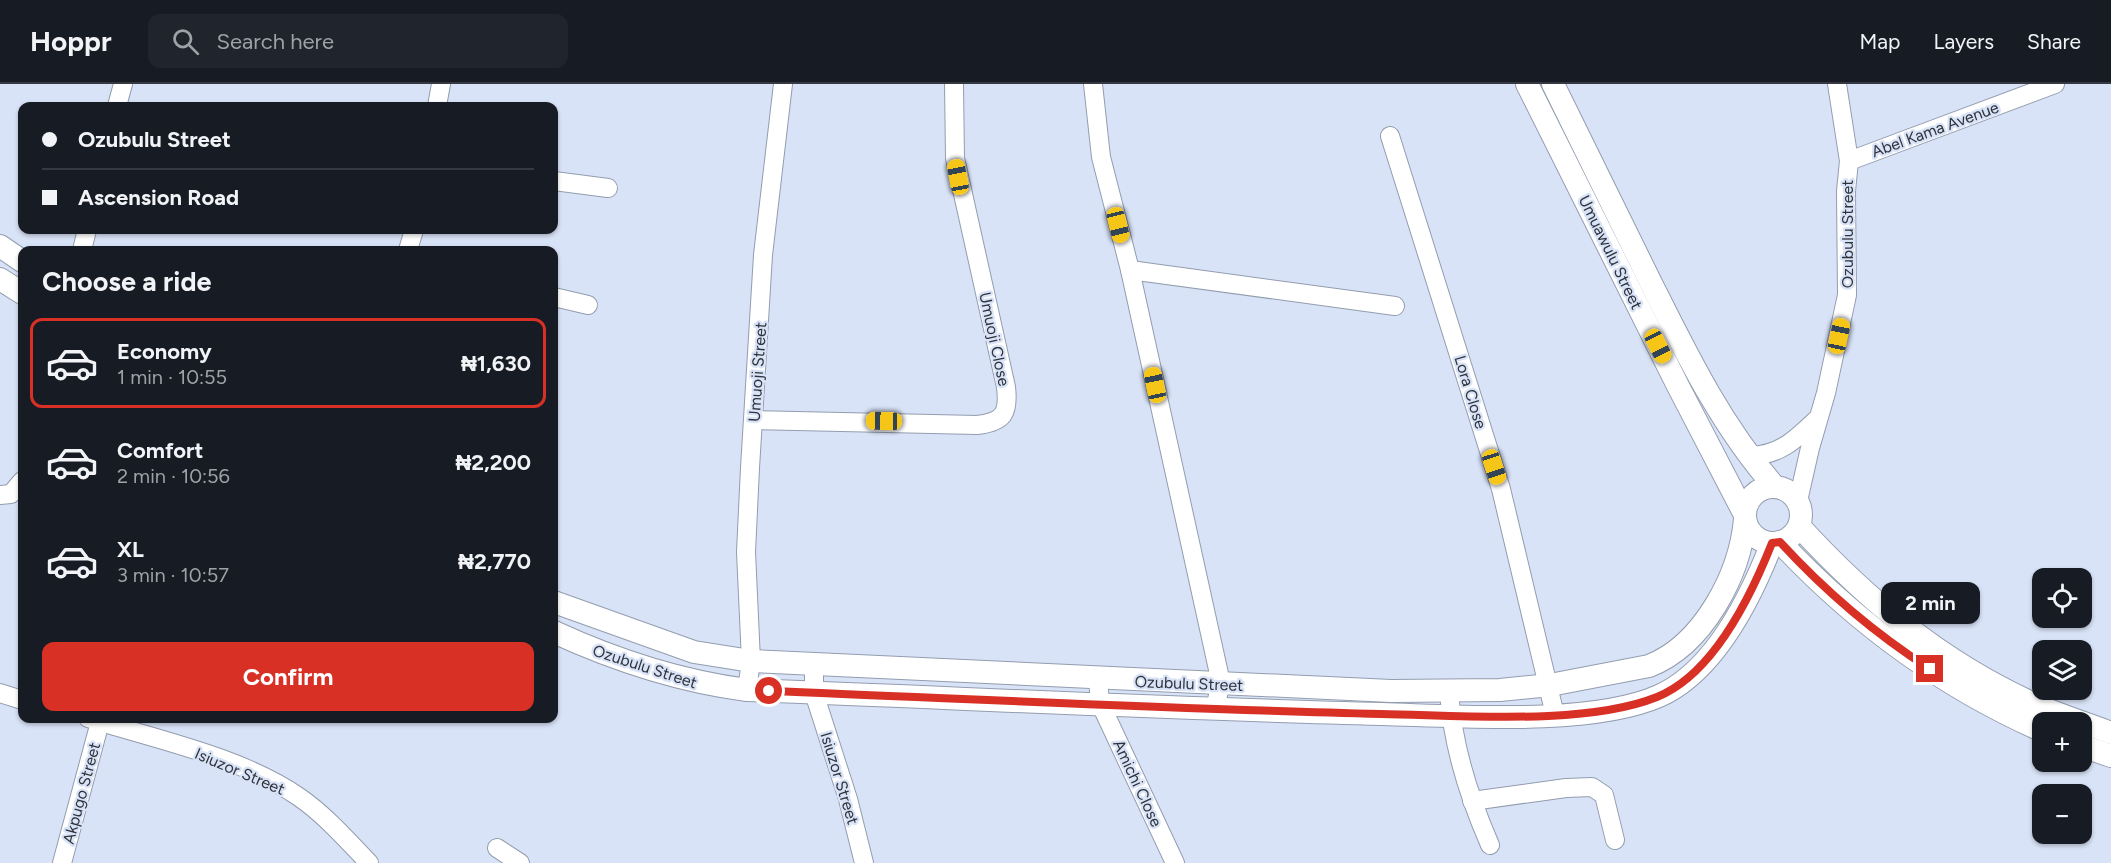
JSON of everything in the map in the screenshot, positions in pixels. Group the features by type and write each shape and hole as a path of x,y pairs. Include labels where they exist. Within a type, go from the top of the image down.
{"main road":[{"name":"Umuawulu Street","path":"1527,84 1745,517"},
{"name":"Umuawulu Street","path":"1553,84 1692,366 1726,424 1775,487"},
{"path":"0,246 18,258"},
{"path":"0,279 18,290"},
{"path":"1776,543 1789,538 1799,526 1801,518 1798,501 1784,489 1775,487 1754,494 1746,508 1745,517 1757,538 1776,543 1833,595 1889,641 1976,697 2032,725"},
{"name":"Ozubulu Street","path":"558,603 694,652 751,662 1098,680 1391,691 1449,691 1550,685 1650,666 1663,661 1682,647 1726,590 1743,544 1745,517"},
{"path":"1799,526 1847,577 1925,643 1966,669 2035,705 2111,733"},
{"name":"Ozubulu Street","path":"558,634 622,662 669,677 747,690 1215,708 1451,715 1555,715 1628,705 1658,697 1685,680 1707,658 1734,622 1776,543"},
{"path":"2092,749 2111,756"}],"street":[{"path":"118,102 123,84"},
{"path":"438,102 441,84"},
{"name":"Umuoji Street","path":"747,690 751,662 746,552 764,255 783,84"},
{"name":"Umuoji Close","path":"754,420 977,425 991,423 1005,412 1008,404 1006,387 955,158 954,84"},
{"path":"1093,84 1101,157 1130,270 1221,683 1215,708"},
{"name":"Ozubulu Street","path":"1798,501 1826,393 1847,294 1846,191 1849,161 1836,84"},
{"name":"Abel Kama Avenue","path":"1849,161 2055,84"},
{"name":"Lora Close","path":"1390,136 1502,489 1550,685 1555,715"},
{"path":"558,182 608,188"},
{"path":"1130,270 1395,306"},
{"path":"558,298 588,305"},
{"name":"Ozubulu Street","path":"1749,456 1765,456 1779,451 1792,443 1818,418"},
{"path":"0,495 11,494 18,486"},
{"name":"Isiuzor Street","path":"814,665 814,693 848,799 864,863"},
{"path":"1098,680 1100,703"},
{"path":"1449,691 1451,715 1472,801 1490,845"},
{"path":"0,693 18,699"},
{"name":"Amichi Close","path":"1100,703 1175,863"},
{"name":"Akpugo Street","path":"63,863 93,723"},
{"name":"Isiuzor Street","path":"118,723 142,726 180,746 278,784 301,798 369,863"},
{"path":"1472,801 1566,788 1592,787 1604,795 1615,840"},
{"path":"497,848 520,863"}],"route":[{"path":"769,691 1317,712 1534,716 1602,710 1658,697 1685,680 1707,658 1734,622 1757,582 1772,543 1780,542 1804,568 1870,627 1930,669"}]}
